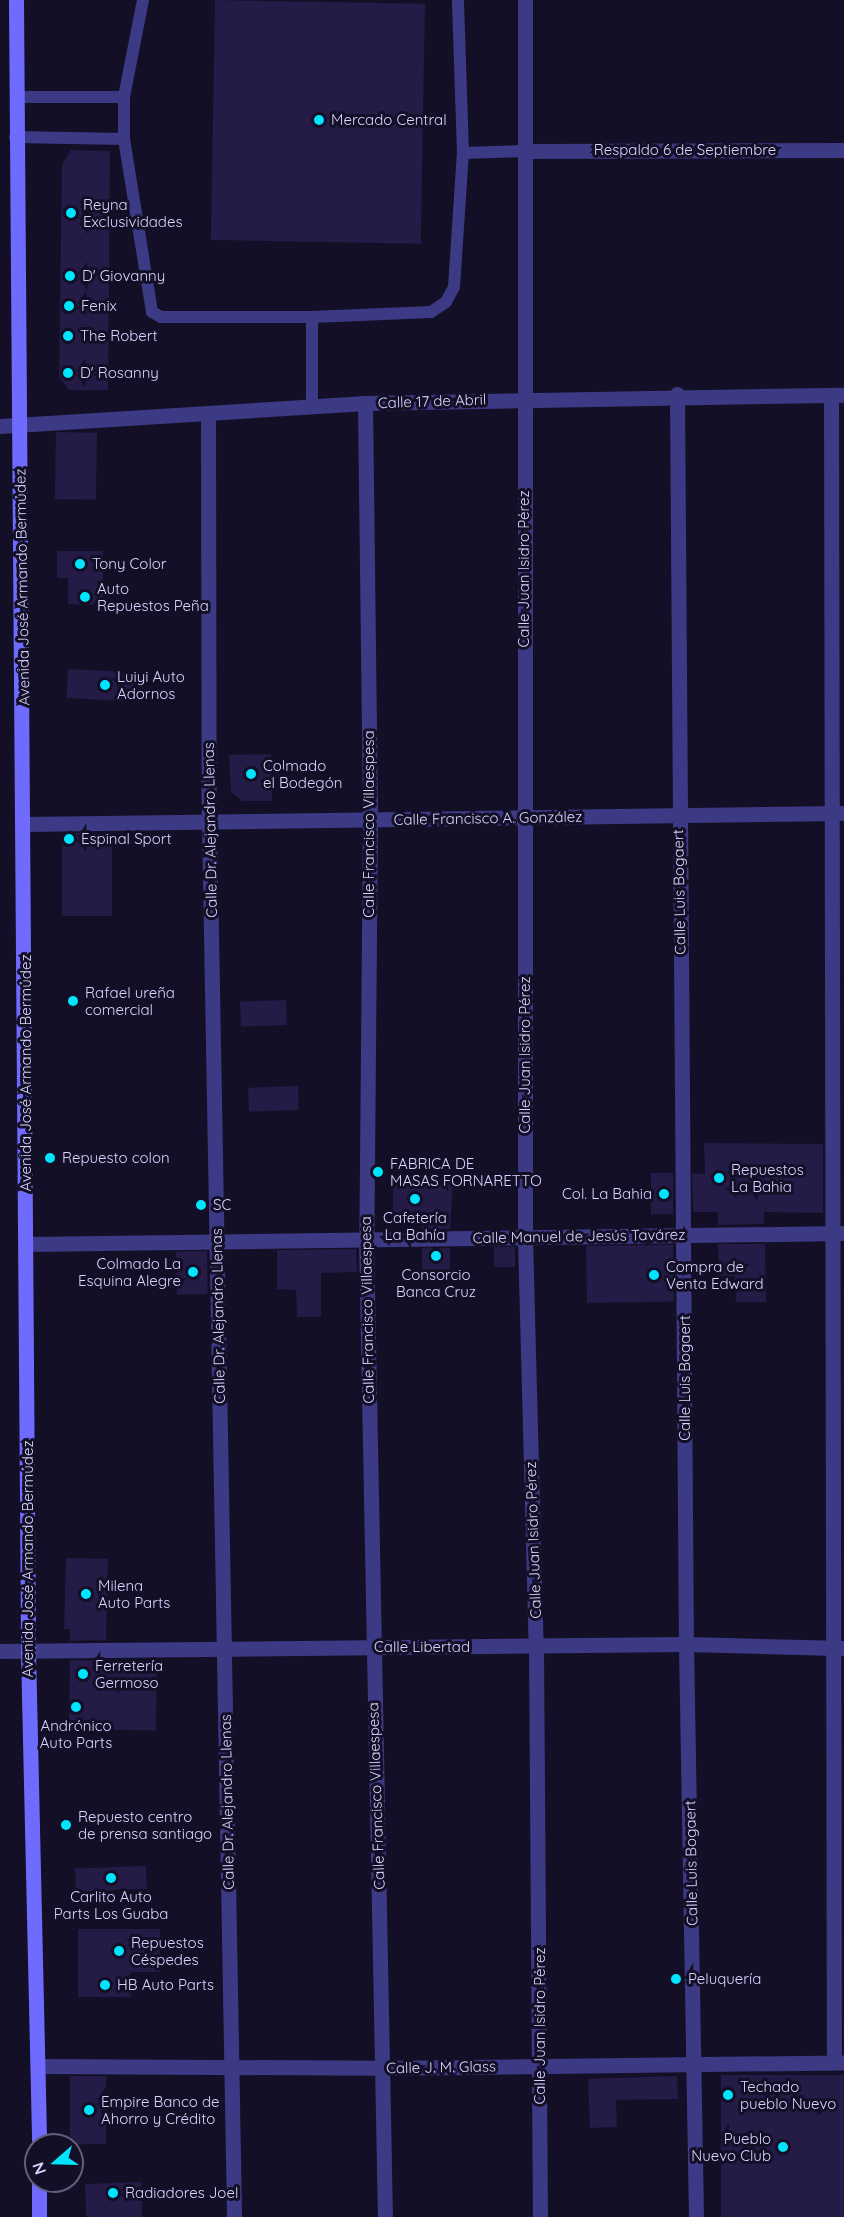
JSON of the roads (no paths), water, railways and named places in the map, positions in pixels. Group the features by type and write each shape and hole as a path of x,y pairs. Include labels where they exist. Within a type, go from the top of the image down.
{"street":[{"name":"Avenida José Armando Bermúdez","path":"16,0 15,137 24,824 28,1651 39,2133"},
{"name":"Calle Juan Isidro Pérez","path":"525,0 525,1238 536,1647 542,2066 540,2217"},
{"name":"Respaldo 6 de Septiembre","path":"526,151 844,150"},
{"name":"Calle 17 de Abril","path":"0,426 208,415 366,403 676,394 838,394"},
{"name":"Calle Luis Bogaert","path":"676,394 686,1644 696,2064 696,2217"},
{"path":"838,394 839,2062"},
{"name":"Calle Francisco Villaespesa","path":"366,403 370,820 366,1238 372,1647 385,2217"},
{"name":"Calle Dr. Alejandro Llenas","path":"208,415 209,822 234,2217"},
{"name":"Calle Francisco A. González","path":"24,824 839,814"},
{"name":"Calle Manuel de Jesús Tavárez","path":"27,1244 366,1238 839,1234"},
{"name":"Calle Libertad","path":"0,1651 224,1651 686,1644 840,1648"},
{"name":"Calle J. M. Glass","path":"39,2066 383,2068 839,2062"},
{"path":"39,2193 39,2217"}],"lane":[{"path":"143,0 124,97 124,139 152,312 161,317 414,316 431,312 446,302 456,272 463,153 458,0"},
{"path":"17,97 124,97"},
{"path":"15,137 124,139"},
{"path":"463,153 526,151"},
{"path":"312,317 312,407"}],"place":[{"name":"Mercado Central","path":"319,120"},
{"name":"Reyna Exclusividades","path":"71,213"},
{"name":"D' Giovanny","path":"70,276"},
{"name":"Fenix","path":"69,306"},
{"name":"The Robert","path":"68,336"},
{"name":"D' Rosanny","path":"68,373"},
{"name":"Tony Color","path":"80,564"},
{"name":"Auto Repuestos Peña","path":"85,597"},
{"name":"Luiyi Auto Adornos","path":"105,685"},
{"name":"Colmado el Bodegón","path":"251,774"},
{"name":"Espinal Sport","path":"69,839"},
{"name":"Rafael ureña comercial","path":"73,1001"},
{"name":"Repuesto colon","path":"50,1158"},
{"name":"FABRICA DE MASAS FORNARETTO","path":"378,1172"},
{"name":"Repuestos La Bahia","path":"719,1178"},
{"name":"Col. La Bahia","path":"664,1194"},
{"name":"Cafetería La Bahía","path":"415,1199"},
{"name":"SC","path":"201,1205"},
{"name":"Consorcio Banca Cruz","path":"436,1256"},
{"name":"Colmado La Esquina Alegre","path":"193,1272"},
{"name":"Compra de Venta Edward","path":"654,1275"},
{"name":"Milena Auto Parts","path":"86,1594"},
{"name":"Ferretería Germoso","path":"83,1674"},
{"name":"Andrónico Auto Parts","path":"76,1707"},
{"name":"Repuesto centro de prensa santiago","path":"66,1825"},
{"name":"Carlito Auto Parts Los Guaba","path":"111,1878"},
{"name":"Repuestos Céspedes","path":"119,1951"},
{"name":"Peluquería","path":"676,1979"},
{"name":"HB Auto Parts","path":"105,1985"},
{"name":"Techado pueblo Nuevo","path":"728,2095"},
{"name":"Empire Banco de Ahorro y Crédito","path":"89,2110"},
{"name":"Pueblo Nuevo Club","path":"783,2147"},
{"name":"Radiadores Joel","path":"113,2193"}]}
